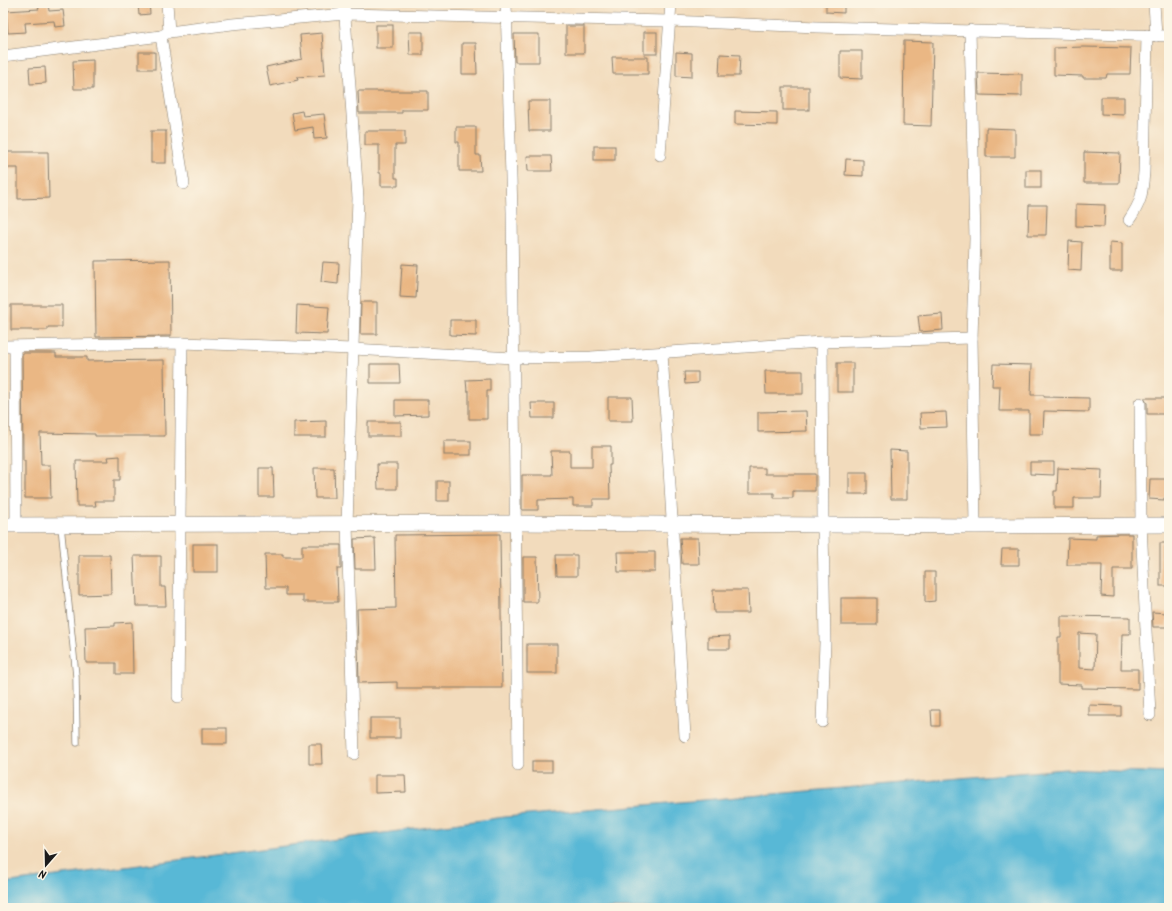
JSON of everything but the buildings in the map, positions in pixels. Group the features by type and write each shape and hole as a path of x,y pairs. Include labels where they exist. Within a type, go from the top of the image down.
{"street":[{"path":"166,3 165,34 184,184"},
{"path":"506,3 512,212 518,765"},
{"path":"660,155 671,3"},
{"path":"1129,220 1139,204 1142,195 1154,3"},
{"path":"345,8 358,198 347,524 354,754"},
{"path":"3,56 345,8 506,18 669,21 817,27 1169,36"},
{"path":"970,30 975,239 972,338 976,526"},
{"path":"3,346 182,344 353,349 513,358 591,357 822,342 972,338"},
{"path":"822,342 825,643 822,722"},
{"path":"178,697 182,344"},
{"path":"15,346 9,525 516,523 976,526 1169,525"},
{"path":"662,352 685,736"},
{"path":"1140,403 1142,524 1150,716"}],"lane":[{"path":"61,525 76,676 76,743"}],"water":[{"path":"1065,769 1169,773 1169,908 3,908 3,883 505,817"}]}
